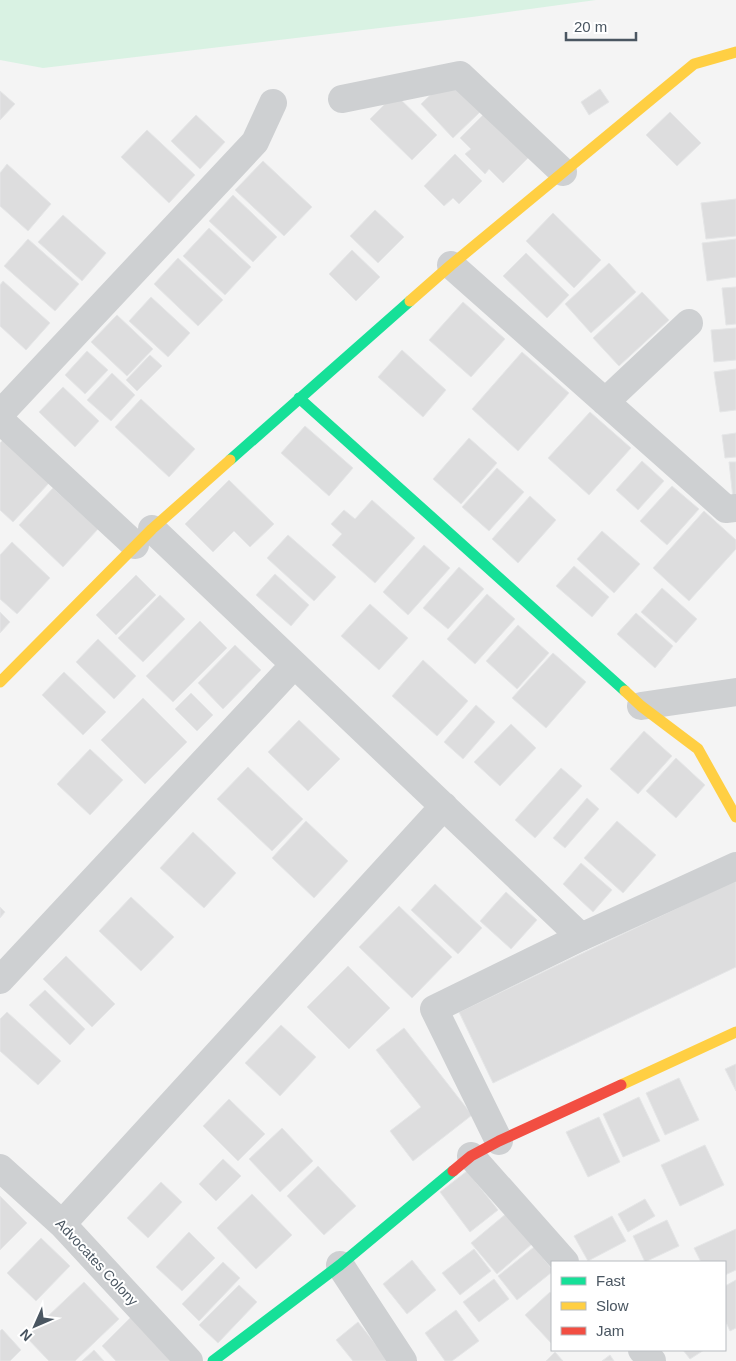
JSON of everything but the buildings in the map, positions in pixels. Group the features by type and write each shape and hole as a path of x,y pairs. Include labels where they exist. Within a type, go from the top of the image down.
{"street":[{"path":"0,682 143,537 451,265 694,64 736,52"},
{"path":"342,99 460,75 563,172"},
{"path":"0,414 256,142 273,103"},
{"path":"451,265 726,509 736,508"},
{"path":"605,402 689,323"},
{"path":"299,398 641,706 698,749 736,817"},
{"path":"0,420 143,537 294,665 581,937"},
{"path":"0,980 294,665"},
{"path":"641,706 736,692"},
{"path":"62,1224 444,806"},
{"path":"499,1141 434,1009 581,937 736,866"},
{"path":"213,1361 340,1265 472,1156 499,1141 736,1032"},
{"path":"472,1156 564,1261"},
{"name":"Advocates Colony","path":"0,1168 62,1224 189,1361"},
{"path":"340,1265 402,1361"},
{"path":"643,1351 652,1361"}],"green space":[{"path":"0,0 596,0 472,17 43,68 0,60"}],"traffic: fast":[{"path":"230,460 410,301"},
{"path":"299,398 625,691"},
{"path":"213,1361 340,1265 453,1171"}],"traffic: slow":[{"path":"410,301 694,64 736,52"},
{"path":"0,682 152,529 230,460"},
{"path":"625,691 641,706 698,749 736,817"},
{"path":"621,1085 736,1032"}],"traffic: jam":[{"path":"453,1171 471,1156 499,1141 621,1085"}]}
